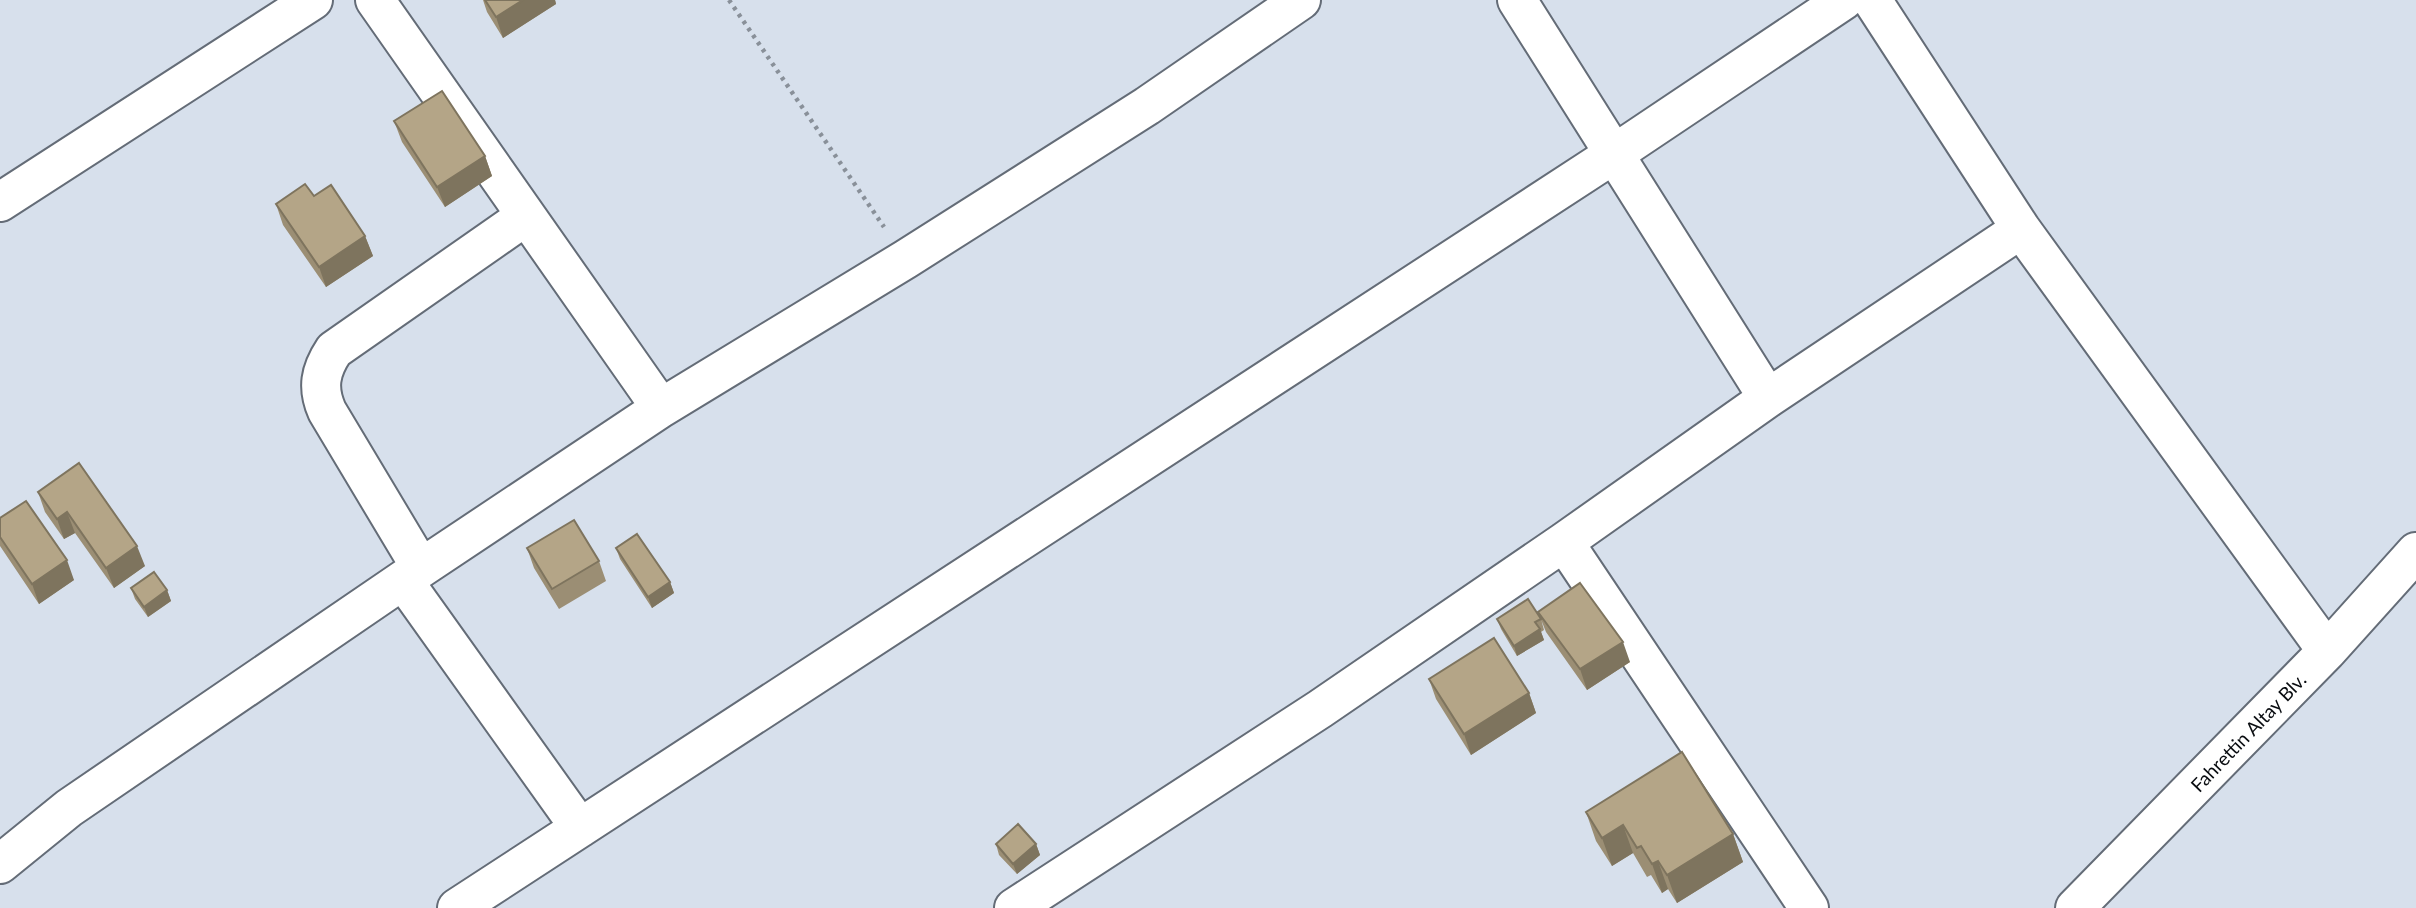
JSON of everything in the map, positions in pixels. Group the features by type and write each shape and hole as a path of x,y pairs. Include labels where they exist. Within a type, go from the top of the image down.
{"street":[{"path":"0,202 313,0"},
{"path":"375,0 661,408"},
{"path":"0,863 69,808 661,408 906,259 1147,106 1301,0"},
{"path":"1517,0 1768,398"},
{"path":"457,908 1614,154 1844,0"},
{"path":"1872,0 2021,229 2327,651"},
{"path":"526,216 334,351 325,364 320,380 321,397 412,574 580,828"},
{"path":"1014,908 1320,709 1768,398 2021,229"},
{"path":"1563,542 1809,908"},
{"name":"Fahrettin Altay Blv.","path":"2075,908 2327,651 2416,552"}],"path":[{"path":"729,0 906,259"}],"building":[{"path":"485,0 523,0 496,17"},
{"path":"442,91 485,156 437,187 394,121"},
{"path":"305,184 314,196 331,185 365,236 319,267 276,204"},
{"path":"79,463 137,546 106,568 67,512 57,519 38,492"},
{"path":"26,501 67,560 32,584 0,537 0,518"},
{"path":"574,520 599,561 552,589 527,548"},
{"path":"637,534 670,582 648,597 616,548"},
{"path":"154,572 167,590 144,607 131,588"},
{"path":"1580,583 1623,642 1580,669 1538,612"},
{"path":"1528,599 1541,619 1535,622 1540,629 1514,646 1497,619"},
{"path":"1494,638 1529,693 1464,734 1429,679"},
{"path":"1682,752 1733,834 1667,875 1658,861 1652,864 1641,846 1637,848 1623,825 1602,838 1586,812"},
{"path":"1018,824 1036,844 1013,864 996,844"}]}
